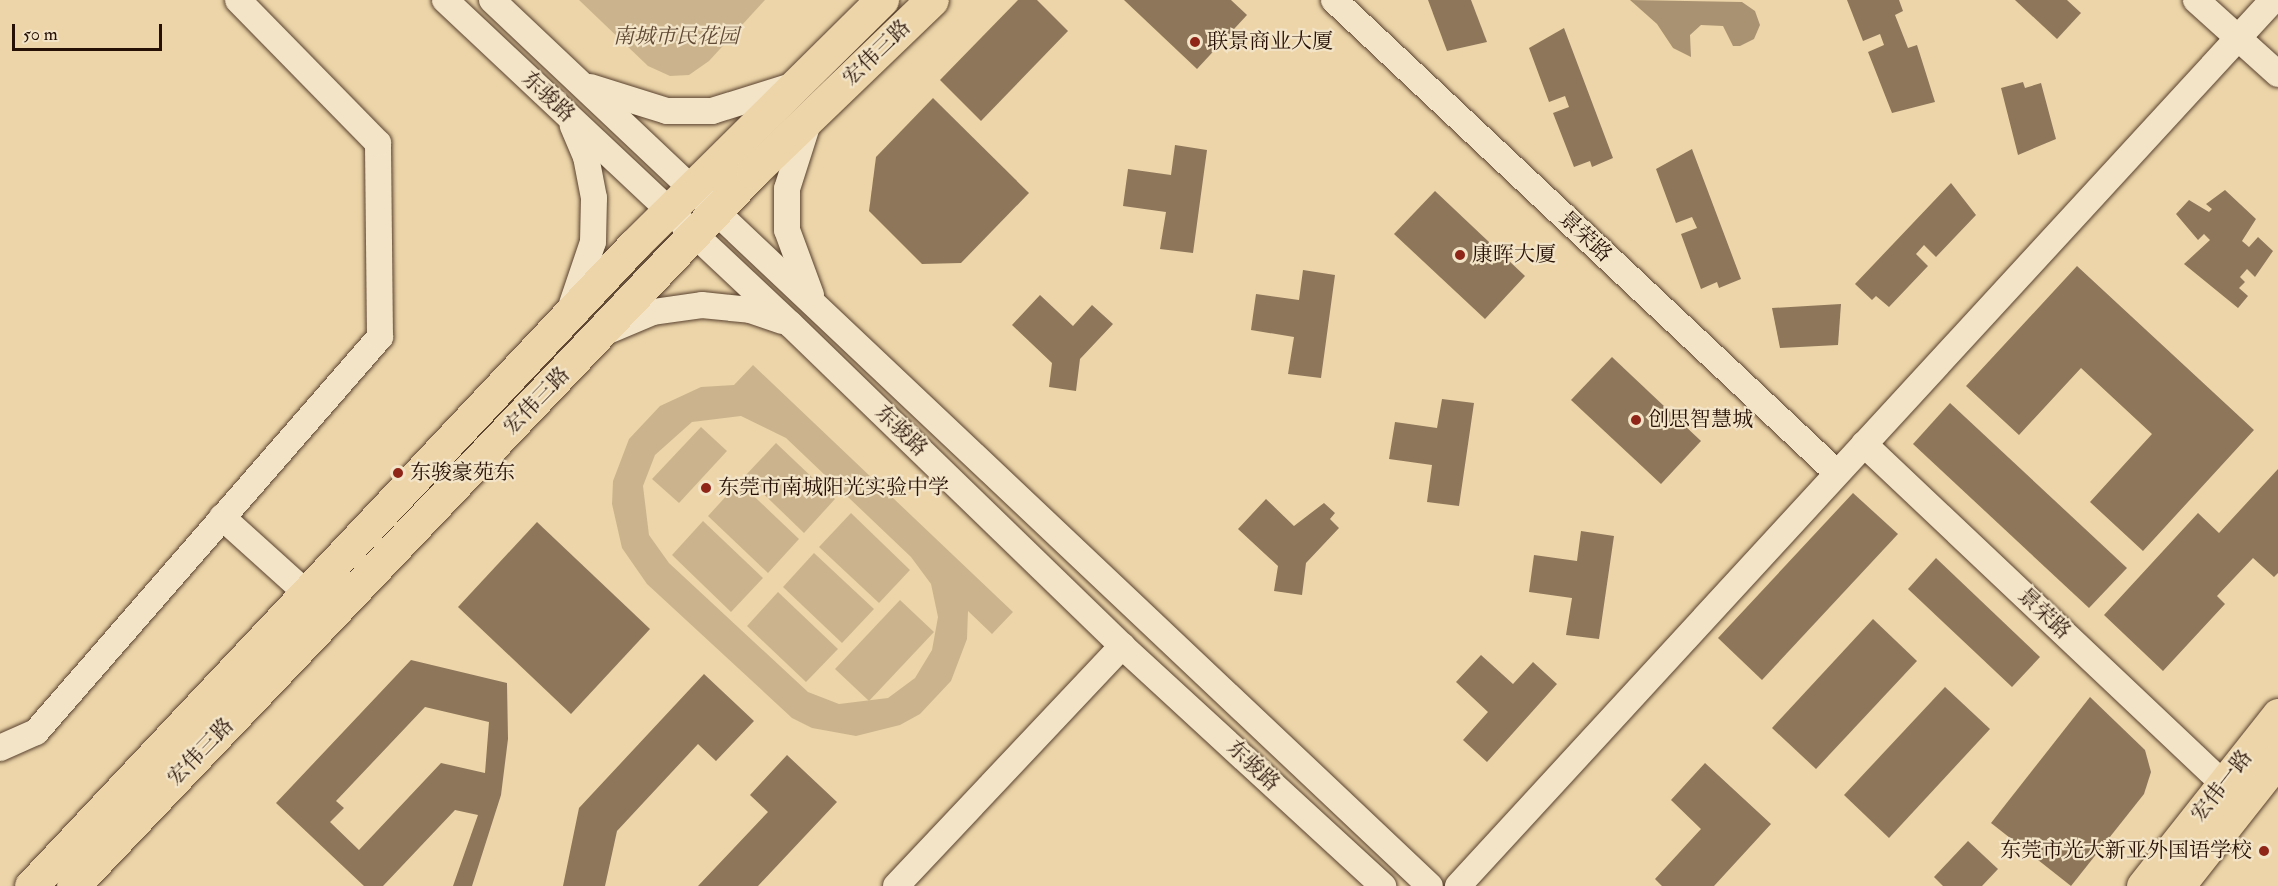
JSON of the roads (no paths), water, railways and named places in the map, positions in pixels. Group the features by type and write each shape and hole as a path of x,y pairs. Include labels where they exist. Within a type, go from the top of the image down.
{"main road":[{"name":"宏伟三路","path":"31,886 680,199 882,0"},
{"name":"宏伟三路","path":"73,886 706,223 932,0"},
{"name":"宏伟一路","path":"2143,886 2278,715"},
{"name":"宏伟一路","path":"2178,886 2278,759"}],"street":[{"path":"0,748 36,732 380,337 378,143 238,0"},
{"name":"东骏路","path":"445,0 568,115 680,199 706,223 815,304 1430,886"},
{"name":"东骏路","path":"492,0 581,84 680,199"},
{"name":"景荣路","path":"1334,0 1837,473"},
{"path":"2196,0 2278,74"},
{"path":"1458,886 2273,0"},
{"path":"581,84 667,111 711,111 793,86"},
{"path":"566,318 593,242 594,198 586,157 568,115"},
{"path":"810,118 787,189 787,230 815,304"},
{"name":"东骏路","path":"706,223 790,324 1122,646 1383,886"},
{"path":"600,334 653,312 702,305 750,310 790,324"},
{"name":"景荣路","path":"1864,444 2224,784"},
{"path":"222,517 306,593"},
{"path":"896,886 1122,646"}],"place":[{"name":"联景商业大厦","path":"1195,42"},
{"name":"康晖大厦","path":"1460,255"},
{"name":"创思智慧城","path":"1636,420"},
{"name":"东骏豪苑东","path":"398,473"},
{"name":"东莞市南城阳光实验中学","path":"706,488"},
{"name":"东莞市光大新亚外国语学校","path":"2264,851"}],"park label":[{"name":"南城市民花园","path":"676,37"}]}
